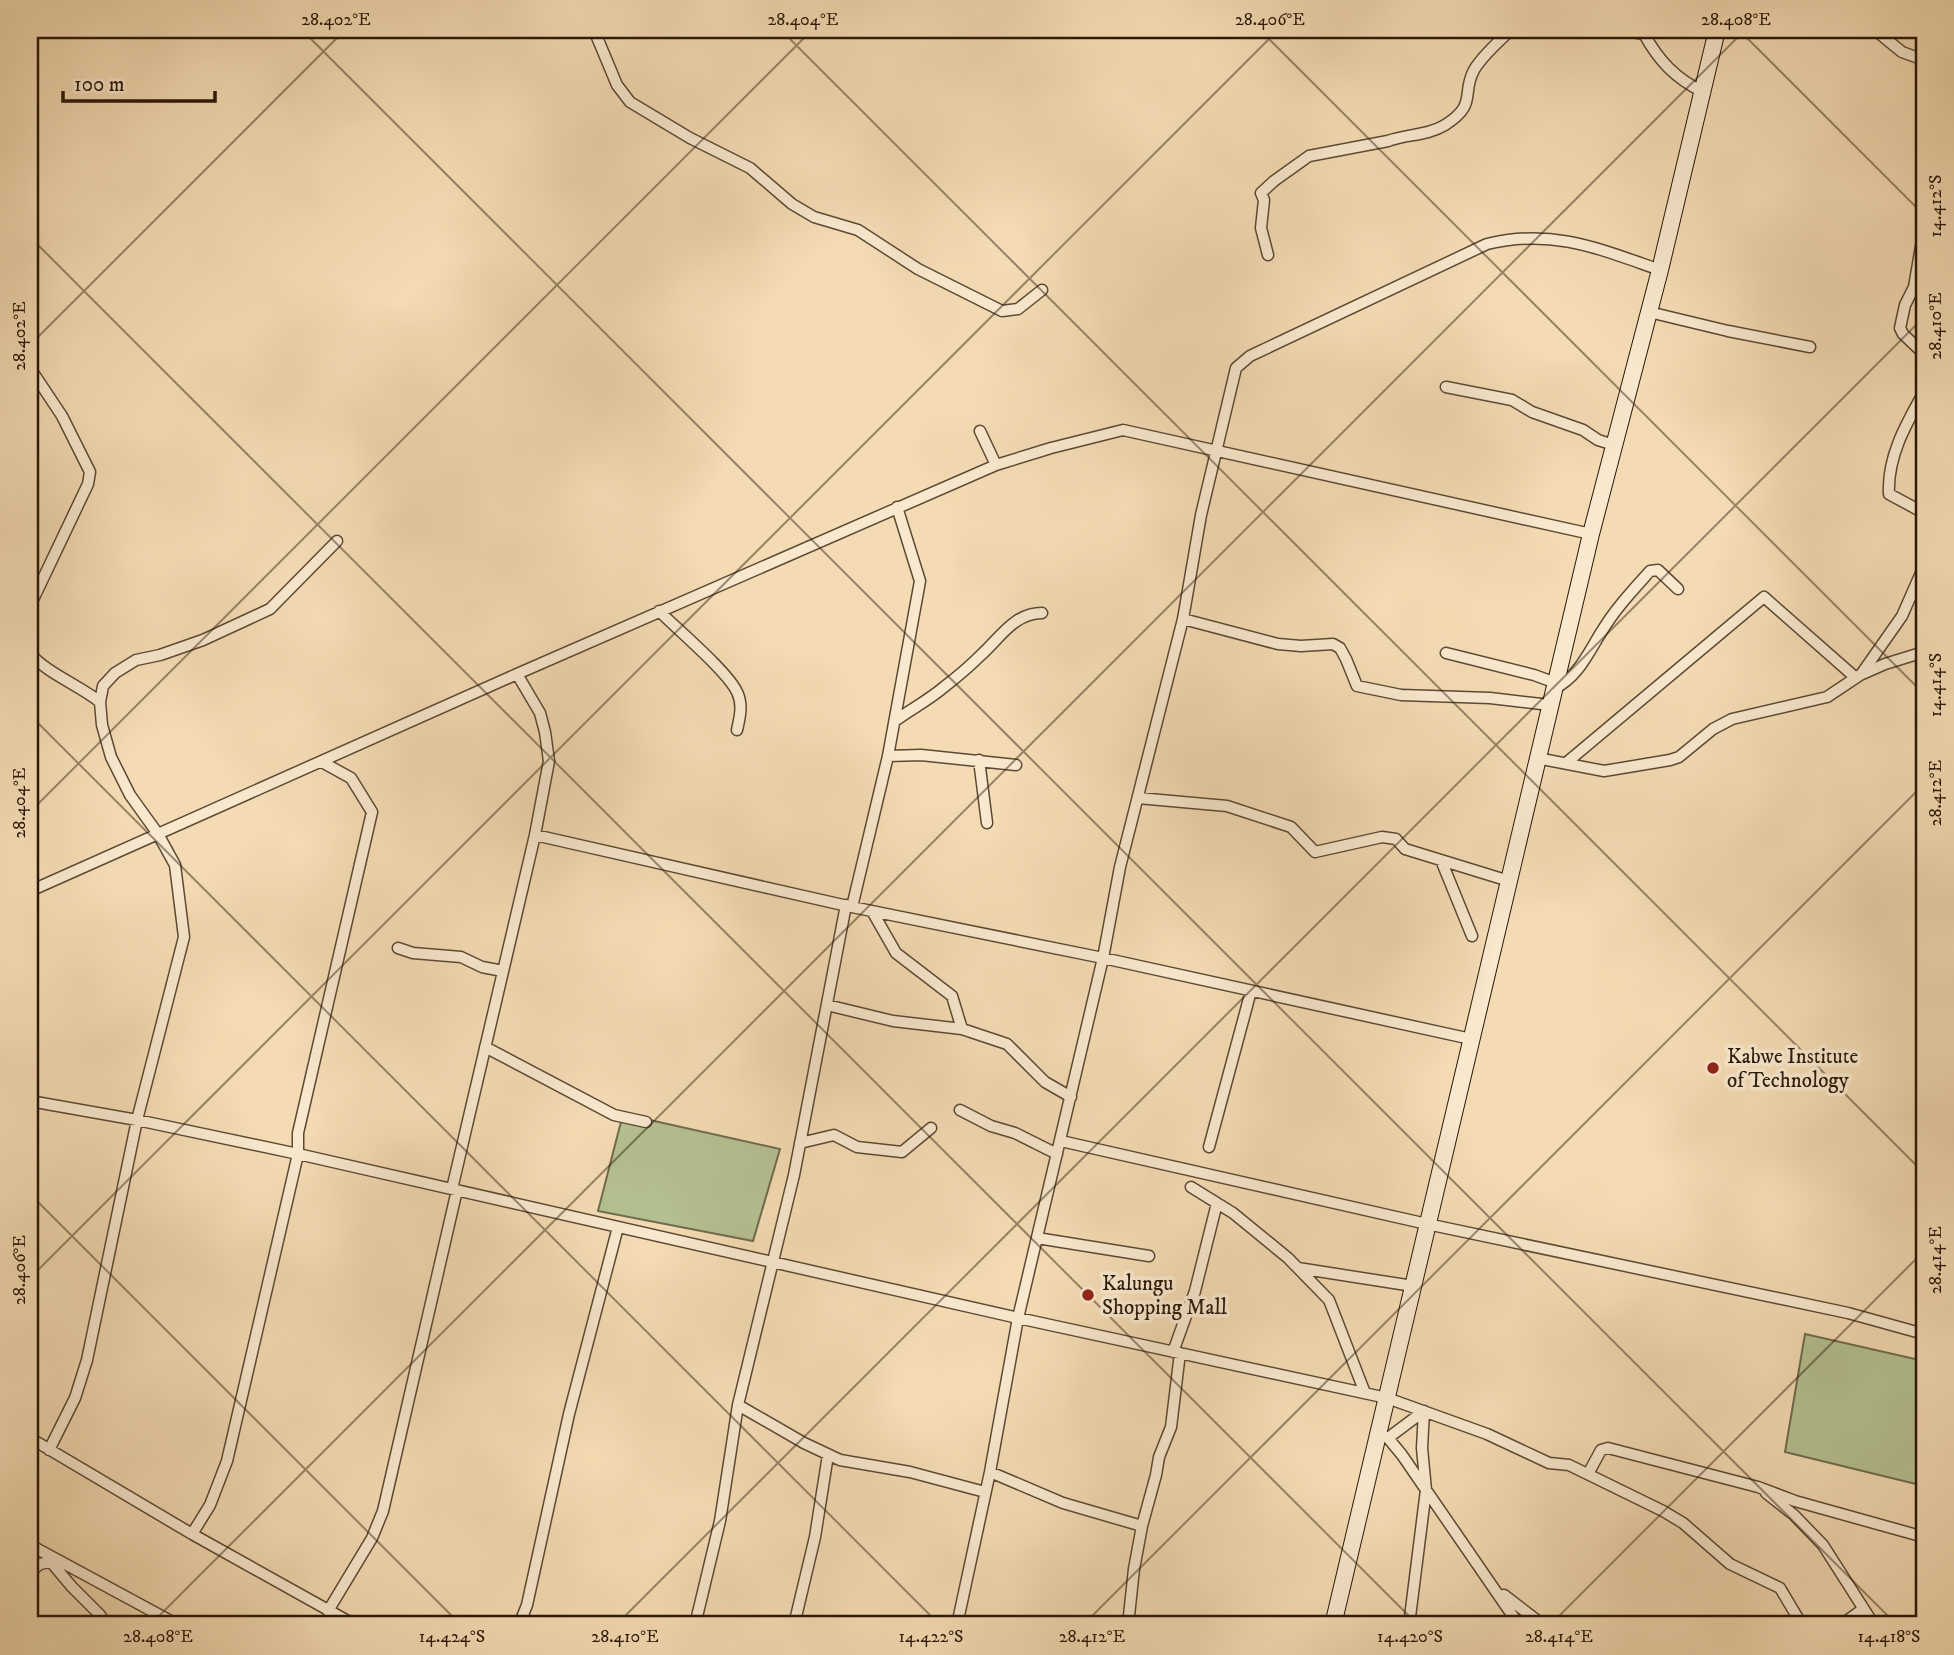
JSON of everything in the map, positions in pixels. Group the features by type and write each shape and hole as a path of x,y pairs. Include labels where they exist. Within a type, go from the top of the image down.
{"street":[{"path":"594,30 617,85 630,102 690,138 750,168 792,204 814,217 858,230 918,269 1002,311 1017,309 1042,290"},
{"path":"1268,256 1261,229 1264,200 1261,193 1310,156 1401,136 1412,137 1443,126 1465,107 1474,71 1511,30"},
{"path":"1621,30 1644,34 1655,53 1676,77 1703,92"},
{"path":"1333,1625 1384,1436 1387,1398 1537,758 1591,534 1660,270 1717,30"},
{"path":"1875,30 1902,52 1924,60"},
{"path":"1924,229 1914,287 1905,305 1900,328 1924,354"},
{"path":"957,1625 990,1472 1018,1318 1103,958 1120,867 1183,619 1200,515 1236,368 1250,356 1487,244 1527,237 1584,243 1660,270"},
{"path":"1649,312 1810,347"},
{"path":"30,368 62,416 90,471 88,484 30,606"},
{"path":"1446,387 1512,400 1532,412 1583,430 1598,440 1615,445"},
{"path":"1924,392 1902,431 1888,478 1889,494 1924,513"},
{"path":"30,891 659,611 996,465 1123,430 1591,534"},
{"path":"979,431 996,465"},
{"path":"695,1625 720,1521 738,1405 774,1261 849,906 895,721 920,581 897,507"},
{"path":"48,1450 75,1398 87,1360 137,1120 184,936 175,865 158,834 130,795 111,757 102,725 100,702 103,686 115,673 136,660 160,655 202,640 270,609 337,541"},
{"path":"1858,677 1902,616 1924,566"},
{"path":"1446,653 1534,675 1555,686 1567,682 1578,669 1628,595 1650,571 1658,570 1678,589"},
{"path":"1566,763 1764,597 1858,677"},
{"path":"659,611 737,691 741,709 737,730"},
{"path":"895,721 942,689 1023,616 1042,613"},
{"path":"1183,619 1278,643 1301,646 1333,644 1346,659 1357,686 1401,695 1490,698 1550,705"},
{"path":"1537,758 1605,771 1671,760 1679,757 1713,729 1732,719 1827,697 1885,664 1924,652"},
{"path":"30,653 100,702"},
{"path":"328,1611 372,1538 383,1511 485,1047 535,835 549,761 540,713 517,674"},
{"path":"888,756 921,755 1016,765"},
{"path":"979,760 987,822"},
{"path":"192,1534 210,1505 227,1461 298,1154 298,1133 372,813 351,778 322,762"},
{"path":"1138,798 1227,806 1291,827 1315,852 1382,837 1396,839 1405,849 1508,881"},
{"path":"535,835 849,906 1103,958 1471,1039"},
{"path":"1441,860 1472,936"},
{"path":"872,911 896,953 952,996 962,1029"},
{"path":"398,948 413,953 461,957 482,967 503,971"},
{"path":"1209,1147 1251,990"},
{"path":"827,1005 893,1021 962,1029 1007,1044 1045,1082 1071,1097"},
{"path":"485,1047 614,1115 646,1122"},
{"path":"30,1101 137,1120 298,1154 1018,1318 1387,1398 1487,1434 1549,1463 1569,1465 1663,1511 1683,1523 1730,1564 1780,1588 1802,1625"},
{"path":"960,1110 1057,1154"},
{"path":"800,1143 834,1135 857,1147 902,1152 931,1128"},
{"path":"1060,1141 1427,1224 1848,1312 1924,1334"},
{"path":"1191,1187 1233,1213 1298,1268 1329,1300 1365,1393"},
{"path":"1128,1625 1142,1526 1159,1457 1171,1427 1176,1352 1195,1291 1217,1203"},
{"path":"519,1625 527,1605 569,1414 618,1227"},
{"path":"1037,1238 1149,1256"},
{"path":"1298,1268 1413,1286"},
{"path":"738,1405 840,1460 910,1472 985,1492"},
{"path":"1384,1436 1424,1410"},
{"path":"1409,1625 1426,1490 1422,1448 1424,1410"},
{"path":"1384,1436 1426,1490 1519,1625"},
{"path":"30,1438 192,1534 355,1625"},
{"path":"1588,1474 1601,1450 1608,1448 1758,1487 1795,1501 1924,1537"},
{"path":"794,1625 815,1537 828,1455"},
{"path":"990,1472 1063,1503 1142,1526"},
{"path":"1758,1487 1794,1515 1823,1545 1874,1625"},
{"path":"30,1545 55,1561 178,1625"},
{"path":"30,1572 40,1564 55,1561"},
{"path":"55,1561 72,1587 100,1615 106,1625"},
{"path":"1494,1586 1543,1625"},
{"path":"1840,1625 1863,1609"}],"green space":[{"path":"623,1114 780,1149 753,1241 598,1211"},
{"path":"1805,1334 1924,1361 1924,1486 1785,1452"}],"place":[{"name":"Kabwe Institute of Technology","path":"1713,1068"},
{"name":"Kalungu Shopping Mall","path":"1088,1295"}]}
